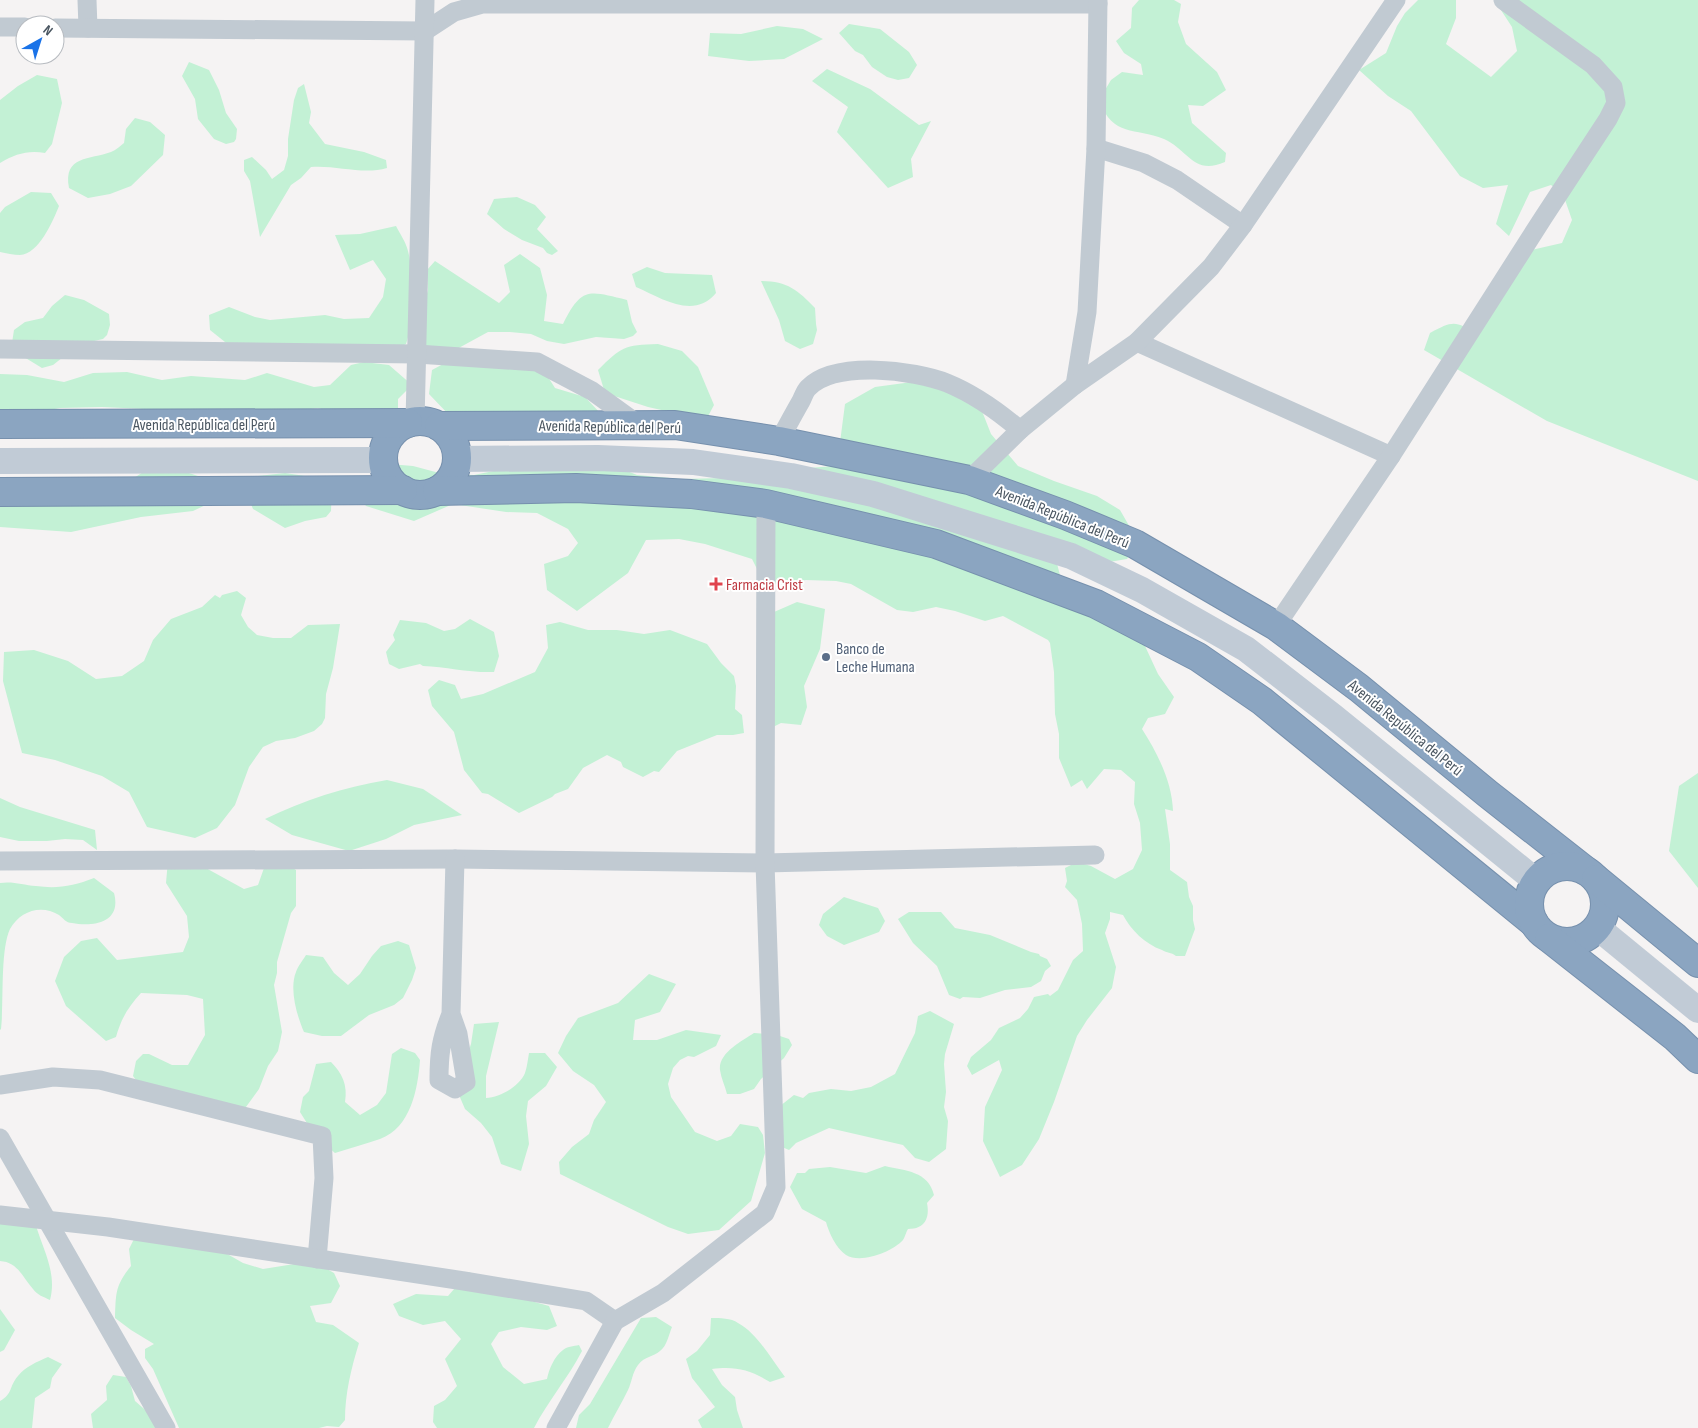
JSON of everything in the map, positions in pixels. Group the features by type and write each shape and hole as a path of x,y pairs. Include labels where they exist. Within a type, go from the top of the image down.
{"highway":[{"name":"Avenida República del Perú","path":"0,424 675,425 779,441 969,480 1065,515 1134,544 1276,626 1359,688 1698,963"},
{"path":"403,490 390,478 384,460 387,441 393,434 421,424 447,432 456,449 457,459 451,478 445,486 437,491"},
{"path":"0,492 403,490 420,494 437,491 576,488 690,494 766,504 936,544 1096,604 1198,657 1262,701 1541,931 1675,1038 1698,1059"},
{"path":"1565,866 1576,867 1591,875 1602,888 1605,898 1603,919 1598,928 1590,936 1570,943 1559,942 1541,931 1530,913 1531,891 1536,881 1554,868 1565,866"}],"street":[{"path":"87,0 88,28"},
{"path":"421,424 417,354 425,0"},
{"path":"969,480 1020,430 1075,385 1137,342 1211,267 1243,225 1396,0"},
{"path":"1276,626 1391,456 1537,226 1608,119 1616,103 1613,87 1593,65 1503,0"},
{"path":"65,28 425,31 454,12 482,4 1098,2 1096,148 1087,312 1075,385"},
{"path":"0,27 15,28"},
{"path":"1096,148 1144,163 1176,180 1243,225"},
{"path":"1137,342 1391,456"},
{"path":"0,349 417,354 538,362 592,391 639,425"},
{"path":"779,441 808,388 829,375 857,370 897,371 946,383 981,401 1020,430"},
{"path":"457,459 598,458 693,462 791,476 873,494 1071,556 1142,590 1246,649 1342,723 1536,881"},
{"path":"0,461 384,460"},
{"path":"556,1428 615,1321 663,1293 765,1214 776,1187 765,864 766,504"},
{"path":"0,861 456,859 765,864 1095,855"},
{"path":"451,1014 456,859"},
{"path":"1598,928 1698,1010"},
{"path":"0,1085 53,1076 100,1080 322,1136 324,1178 317,1259"},
{"path":"0,1138 166,1428"},
{"path":"0,1214 108,1227 586,1301 615,1321"}],"green space":[{"path":"1139,0 1174,0 1181,4 1178,22 1186,44 1217,72 1226,90 1203,106 1188,105 1192,123 1226,153 1225,162 1205,166 1198,164 1164,139 1118,126 1105,112 1099,100 1111,80 1122,72 1143,75 1141,64 1124,53 1116,41 1131,28 1132,8"},
{"path":"1418,0 1456,0 1456,18 1446,44 1491,77 1517,51 1512,27 1497,4 1498,0 1698,0 1698,481 1547,421 1424,350 1430,333 1449,324 1459,325 1478,335 1527,251 1562,243 1572,220 1563,194 1551,185 1530,192 1509,236 1496,224 1508,185 1483,188 1460,176 1411,111 1388,96 1359,70 1386,53 1397,26 1405,13"},
{"path":"849,24 880,29 909,52 917,65 909,78 898,80 887,77 872,67 863,55 855,51 839,33"},
{"path":"777,26 803,29 823,39 784,59 749,61 708,56 710,33 741,34"},
{"path":"189,62 209,70 219,90 226,113 237,129 234,142 226,144 214,139 198,119 195,99 182,76"},
{"path":"827,69 870,89 919,125 931,121 911,159 913,177 888,188 837,132 848,107 812,81"},
{"path":"37,75 57,79 62,103 52,144 45,153 33,152 22,154 0,163 0,100 18,86"},
{"path":"304,84 311,112 309,123 325,144 364,152 386,160 387,168 369,171 311,167 291,185 260,237 250,181 244,171 244,160 252,157 266,170 272,179 284,170 288,156 288,139 294,100 298,88"},
{"path":"135,118 150,122 165,135 163,155 131,186 110,194 88,198 69,188 68,177 74,164 118,148 124,143 126,129"},
{"path":"31,192 51,193 59,206 49,228 39,243 27,253 18,255 0,252 0,213 5,207"},
{"path":"517,197 535,205 546,217 537,229 558,251 552,255 543,248 522,240 504,229 487,214 494,199"},
{"path":"396,226 407,248 410,260 412,311 406,344 393,351 230,346 210,330 209,315 229,307 255,317 270,320 325,315 344,319 369,318 383,297 386,279 373,260 350,270 335,235 360,234"},
{"path":"520,254 540,268 547,295 544,321 563,324 582,297 588,294 604,295 627,300 632,322 637,332 633,336 624,339 596,337 564,344 547,341 531,334 488,332 444,356 430,353 420,334 423,306 428,290 427,270 435,261 499,303 510,292 504,265"},
{"path":"647,267 665,273 712,275 716,293 707,301 698,305 688,306 666,301 636,287 632,274"},
{"path":"761,281 770,281 791,288 803,296 815,308 817,330 813,344 800,349 785,341 779,320"},
{"path":"65,295 84,300 109,314 110,325 107,335 103,339 94,341 67,354 53,365 42,368 24,357 12,343 14,330 25,322 43,318 52,306"},
{"path":"658,344 682,351 698,367 714,405 706,420 648,407 605,393 598,370 606,362 624,349 638,345"},
{"path":"522,357 548,377 555,388 585,397 601,414 451,417 429,394 432,370 445,363"},
{"path":"364,362 389,365 412,385 398,399 398,410 335,413 318,408 228,421 166,410 102,407 60,408 34,413 0,412 0,374 27,375 64,382 93,373 127,372 162,380 191,376 245,380 267,373 314,387 330,385 351,365"},
{"path":"912,382 950,392 980,406 991,434 1018,466 1097,496 1120,510 1139,543 1127,559 1103,563 1055,556 1061,579 1145,646 1158,674 1174,697 1165,714 1148,718 1142,729 1159,758 1170,789 1173,811 1165,809 1170,844 1170,870 1187,882 1189,897 1193,906 1195,929 1185,956 1176,956 1144,940 1134,931 1123,915 1110,912 1110,919 1105,933 1116,967 1112,988 1077,1036 1039,1139 1022,1165 1000,1177 983,1141 985,1107 1002,1070 999,1060 972,1075 967,1066 971,1057 991,1040 999,1028 1020,1018 1028,1009 1034,997 1048,994 1050,996 1058,990 1073,960 1083,951 1082,924 1077,900 1065,887 1067,881 1065,868 1077,862 1091,866 1115,879 1133,869 1142,850 1140,823 1134,804 1135,782 1121,770 1104,769 1087,789 1082,780 1071,787 1059,758 1054,672 1048,640 1003,616 985,621 936,607 913,612 897,610 851,584 836,581 806,580 771,585 762,579 752,559 705,544 679,539 646,540 628,573 577,611 547,590 544,564 568,556 578,543 568,529 537,513 506,512 453,504 414,521 366,506 363,502 377,463 413,466 443,474 474,475 508,468 610,464 637,475 681,479 724,478 783,470 834,466 839,450 845,404 875,387"},
{"path":"148,469 183,471 210,480 214,501 193,511 141,517 71,532 0,527 0,484 112,492"},
{"path":"285,473 332,480 331,511 326,517 305,521 285,528 253,509 244,487 258,476"},
{"path":"237,591 246,598 241,615 248,627 257,635 273,638 291,638 308,625 340,624 333,668 326,694 325,718 322,724 314,731 295,738 276,741 263,747 249,767 235,805 217,828 195,838 147,827 129,792 102,776 55,760 22,753 3,681 4,652 34,650 68,661 96,679 122,676 144,661 153,640 171,619 202,607 215,595 220,598 222,595"},
{"path":"797,602 825,609 820,649 804,686 807,707 801,725 781,723 773,727 774,612"},
{"path":"470,619 494,632 499,656 494,672 467,671 423,666 420,664 399,669 389,664 386,652 395,640 393,635 400,620 426,623 444,631 455,629"},
{"path":"560,622 588,630 617,630 644,634 670,630 707,644 721,663 734,676 736,686 735,709 742,715 744,733 717,735 677,751 659,772 654,771 643,777 623,767 621,762 607,755 583,768 568,789 519,813 488,794 482,793 464,770 454,732 432,706 428,690 439,680 455,685 461,699 483,694 535,672 548,648 546,625"},
{"path":"1698,773 1698,888 1669,851 1679,786"},
{"path":"387,780 423,789 462,815 414,825 386,839 349,851 292,835 265,819 324,795 355,786"},
{"path":"0,798 20,807 95,830 97,850 83,840 19,841 0,837"},
{"path":"184,856 244,889 258,885 264,868 282,862 296,870 296,906 291,913 277,962 274,985 282,1032 278,1051 268,1066 259,1089 243,1111 139,1084 133,1076 136,1061 143,1054 149,1054 172,1065 188,1065 205,1035 203,999 187,995 141,993 132,1003 120,1024 116,1037 106,1041 66,1006 55,981 64,957 81,941 97,938 117,960 183,952 189,937 187,916 166,883 168,860"},
{"path":"94,878 114,893 114,911 104,921 89,924 70,923 52,912 38,910 19,918 10,929 5,950 0,1030 0,883 9,882 58,887"},
{"path":"844,897 878,908 885,921 879,932 844,945 827,936 819,925 823,914"},
{"path":"909,912 941,912 955,928 990,935 1039,954 1047,959 1051,966 1045,971 1041,981 1031,987 1005,990 980,998 963,997 960,999 949,995 937,966 913,943 898,919"},
{"path":"398,941 409,945 416,968 403,998 394,1005 369,1015 341,1036 322,1036 304,1032 297,1010 293,986 297,970 306,955 323,957 334,973 348,985 360,974 381,946"},
{"path":"649,974 676,984 660,1012 635,1020 633,1040 657,1040 686,1030 721,1035 716,1046 694,1057 688,1056 680,1060 673,1068 668,1084 671,1097 695,1132 717,1141 731,1136 740,1124 758,1127 763,1135 765,1153 751,1201 719,1230 688,1234 668,1227 560,1174 559,1162 572,1147 589,1134 594,1120 606,1102 594,1085 573,1071 558,1053 578,1018 618,1003"},
{"path":"930,1011 954,1024 944,1064 946,1092 944,1107 948,1121 946,1149 929,1162 915,1158 903,1145 829,1128 796,1143 789,1150 775,1144 775,1110 794,1095 803,1098 809,1093 831,1089 851,1091 871,1087 895,1074 915,1033 918,1016"},
{"path":"499,1022 486,1076 486,1098 503,1093 518,1083 525,1073 529,1053 545,1053 557,1067 546,1086 528,1101 526,1116 529,1144 521,1171 501,1164 492,1137 481,1123 465,1109 456,1088 471,1044 474,1024"},
{"path":"754,1033 777,1035 789,1039 792,1045 784,1058 761,1079 754,1089 740,1094 727,1094 721,1076 720,1064 732,1048"},
{"path":"401,1048 415,1053 420,1060 415,1094 406,1117 391,1134 335,1153 315,1136 300,1112 303,1097 309,1091 316,1064 331,1062 335,1066 345,1085 345,1102 360,1115 377,1105 386,1093 392,1054"},
{"path":"885,1166 915,1173 927,1181 934,1195 927,1203 927,1218 922,1225 908,1229 903,1240 892,1249 868,1257 852,1257 842,1252 833,1240 826,1222 802,1209 790,1187 797,1173 805,1173 809,1169 830,1167 866,1173"},
{"path":"0,1208 36,1226 51,1272 52,1290 50,1300 35,1291 16,1267 0,1261"},
{"path":"138,1231 208,1243 243,1263 263,1269 313,1261 334,1273 340,1286 331,1303 310,1306 316,1322 333,1325 359,1343 349,1382 345,1420 339,1427 179,1428 153,1369 145,1358 145,1349 154,1344 115,1318 117,1290 131,1266 129,1249"},
{"path":"469,1272 524,1299 549,1306 557,1326 547,1330 521,1327 499,1332 491,1344 503,1367 524,1384 547,1379 551,1367 564,1349 579,1345 582,1351 534,1428 437,1428 433,1422 434,1406 445,1400 457,1386 445,1359 461,1339 445,1321 423,1325 399,1316 393,1304 416,1294 448,1296"},
{"path":"0,1309 15,1330 4,1350 0,1352"},
{"path":"656,1317 672,1327 666,1343 660,1351 643,1360 638,1365 628,1390 608,1428 576,1428 579,1415 590,1404 641,1318"},
{"path":"711,1318 732,1320 745,1328 764,1347 785,1377 770,1382 756,1374 742,1370 728,1368 712,1369 722,1385 735,1397 743,1428 702,1428 698,1420 715,1407 692,1378 686,1359 697,1351 710,1335"},
{"path":"48,1357 62,1364 52,1378 50,1388 35,1398 32,1428 0,1428 0,1401 7,1396 21,1373"},
{"path":"113,1375 126,1377 131,1386 135,1401 166,1428 93,1428 91,1414 107,1400 106,1386"}],"place":[{"name":"Farmacia Crist","path":"716,584"},
{"name":"Banco de Leche Humana","path":"826,657"}]}
